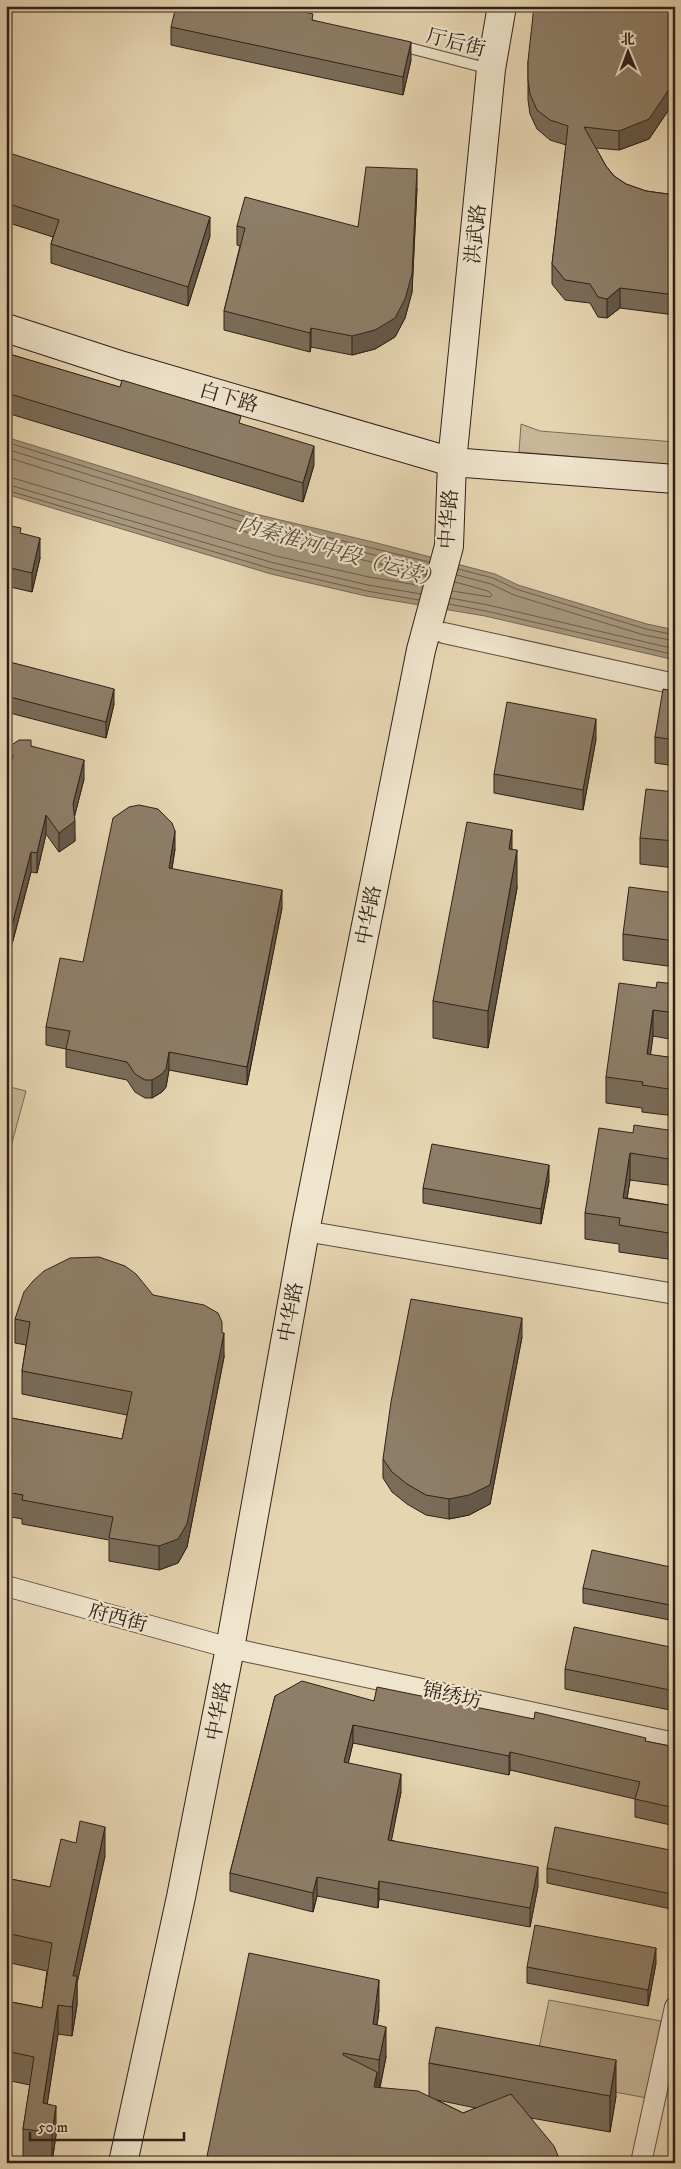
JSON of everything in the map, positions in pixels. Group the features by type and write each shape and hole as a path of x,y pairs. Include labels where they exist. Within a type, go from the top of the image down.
{"main road":[{"name":"洪武路","path":"452,462 491,69 502,6"},
{"name":"白下路","path":"6,328 122,366 452,462 675,479"},
{"name":"中华路","path":"123,2163 173,1936 230,1648 305,1231 421,650 449,546 452,462"}],"street":[{"path":"444,633 675,684"},
{"path":"305,1231 675,1294"},
{"name":"府西街","path":"6,1586 230,1648"},
{"name":"锦绣坊","path":"230,1648 675,1743"},
{"path":"641,2163 675,2007"}],"lane":[{"name":"厅后街","path":"387,43 491,69"}],"shaded area":[{"path":"521,424 540,431 675,442 675,465 519,452"},
{"path":"6,1086 26,1091 6,1165"},
{"path":"549,2000 661,2021 647,2098 533,2077"}],"water":[{"name":"内秦淮河中段（运渎）","path":"6,437 251,513 495,574 518,585 647,624 675,630 675,660 485,616 366,596 271,574 6,494"}],"building":[{"path":"176,6 281,6 313,14 312,20 411,42 403,77 171,27"},
{"path":"534,6 675,6 675,75 672,85 649,119 619,131 584,127 606,166 614,176 626,184 646,191 675,195 675,295 620,288 607,299 598,297 590,284 565,280 552,264 568,126 550,120 537,110 530,94 528,61"},
{"path":"6,152 210,217 188,287 51,244 59,220 6,203"},
{"path":"366,167 417,169 412,274 405,299 395,318 375,330 352,336 311,328 310,333 224,311 245,228 237,226 245,197 358,227"},
{"path":"6,353 120,387 122,380 241,416 239,423 314,446 303,483 10,394 6,398"},
{"path":"6,525 21,528 20,533 40,538 32,573 6,567"},
{"path":"6,661 114,689 106,722 6,696"},
{"path":"663,689 675,691 675,740 655,737"},
{"path":"507,702 596,719 583,790 494,774"},
{"path":"19,740 31,740 31,746 84,760 73,804 75,821 59,833 46,815 37,853 31,852 6,948 6,785 13,756 7,748"},
{"path":"646,789 675,792 675,841 640,838"},
{"path":"139,805 158,809 172,823 175,831 169,868 282,890 247,1067 169,1052 166,1069 162,1074 152,1080 145,1080 135,1074 127,1062 66,1049 70,1031 46,1027 60,958 83,962 113,818 129,807"},
{"path":"467,822 512,830 509,849 517,850 488,1011 433,1001"},
{"path":"629,887 675,893 675,941 623,934"},
{"path":"657,982 675,984 675,1013 653,1010 647,1054 675,1058 675,1090 642,1085 643,1082 606,1077 619,983 656,988"},
{"path":"634,1125 675,1131 675,1160 630,1153 623,1198 675,1206 675,1234 619,1225 620,1218 585,1213 599,1128 633,1133"},
{"path":"432,1144 549,1165 541,1209 423,1188"},
{"path":"99,1257 125,1266 136,1274 153,1295 204,1305 218,1313 222,1322 222,1333 224,1333 187,1524 178,1539 159,1546 109,1538 113,1517 22,1500 23,1495 6,1492 6,1417 122,1439 132,1392 22,1371 30,1322 15,1319 24,1292 44,1271 70,1258"},
{"path":"411,1299 522,1318 490,1485 469,1495 449,1499 426,1495 407,1484 392,1472 383,1459 391,1402"},
{"path":"592,1550 675,1568 675,1606 583,1588"},
{"path":"574,1627 675,1648 675,1691 565,1669"},
{"path":"302,1681 374,1701 377,1687 534,1719 535,1712 646,1738 645,1741 675,1747 675,1808 635,1799 640,1782 510,1752 509,1756 353,1725 344,1762 401,1774 388,1840 538,1867 530,1908 379,1881 378,1889 317,1877 313,1893 230,1873 275,1696"},
{"path":"80,1821 105,1827 73,1976 77,1976 72,2007 58,2005 43,2103 56,2106 52,2133 23,2129 34,2057 6,2051 6,2001 42,2008 52,1943 6,1933 6,1878 50,1887 61,1839 76,1843"},
{"path":"555,1827 675,1851 675,1876 671,1894 547,1868"},
{"path":"535,1925 656,1948 648,1990 527,1967"},
{"path":"249,1953 379,1980 373,2024 386,2027 379,2060 343,2053 343,2055 377,2072 374,2087 418,2091 463,2113 511,2094 554,2146 561,2163 194,2163 195,2159 206,2161"},
{"path":"436,2027 616,2060 610,2096 429,2063"}]}
